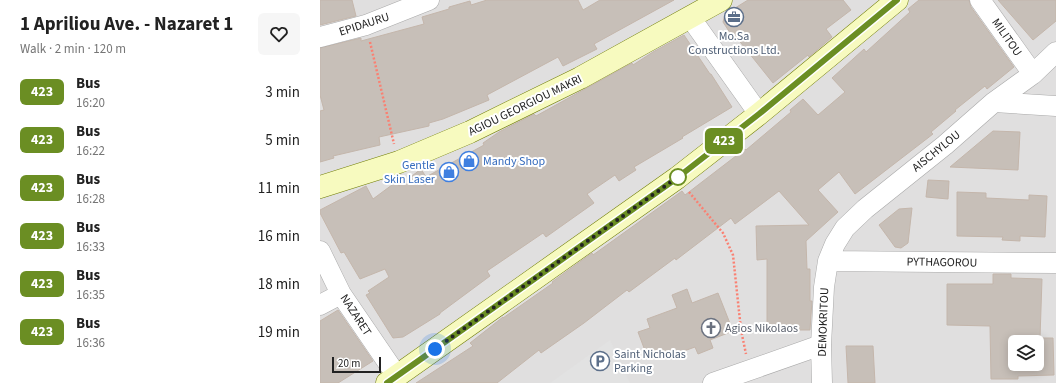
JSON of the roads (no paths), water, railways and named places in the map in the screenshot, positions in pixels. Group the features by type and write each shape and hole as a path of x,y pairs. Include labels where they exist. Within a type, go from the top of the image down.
{"main road":[{"name":"AGIOU GEORGIOU MAKRI","path":"320,187 399,162 470,132 580,78 721,0"},
{"path":"392,380 677,178 759,114 897,0"}],"street":[{"name":"EPIDAURU","path":"320,37 366,25 429,0"},
{"name":"MILITOU","path":"980,0 1033,74"},
{"path":"690,18 759,114"},
{"name":"AISCHYLOU","path":"828,261 835,244 845,228 865,209 945,145 994,102 1033,74 1056,52"},
{"path":"994,102 1056,106"},
{"name":"NAZARET","path":"320,251 341,294 392,380"},
{"name":"PYTHAGOROU","path":"828,261 1056,263"},
{"name":"DEMOKRITOU","path":"822,383 821,345 824,287 828,261"},
{"path":"320,305 341,294"},
{"path":"713,383 821,345"}],"place":[{"name":"Mo.Sa Constructions Ltd.","path":"734,17"},
{"name":"Mandy Shop","path":"469,161"},
{"name":"Gentle Skin Laser","path":"449,172"},
{"name":"Agios Nikolaos","path":"711,328"},
{"name":"Saint Nicholas Parking","path":"600,361"}]}
